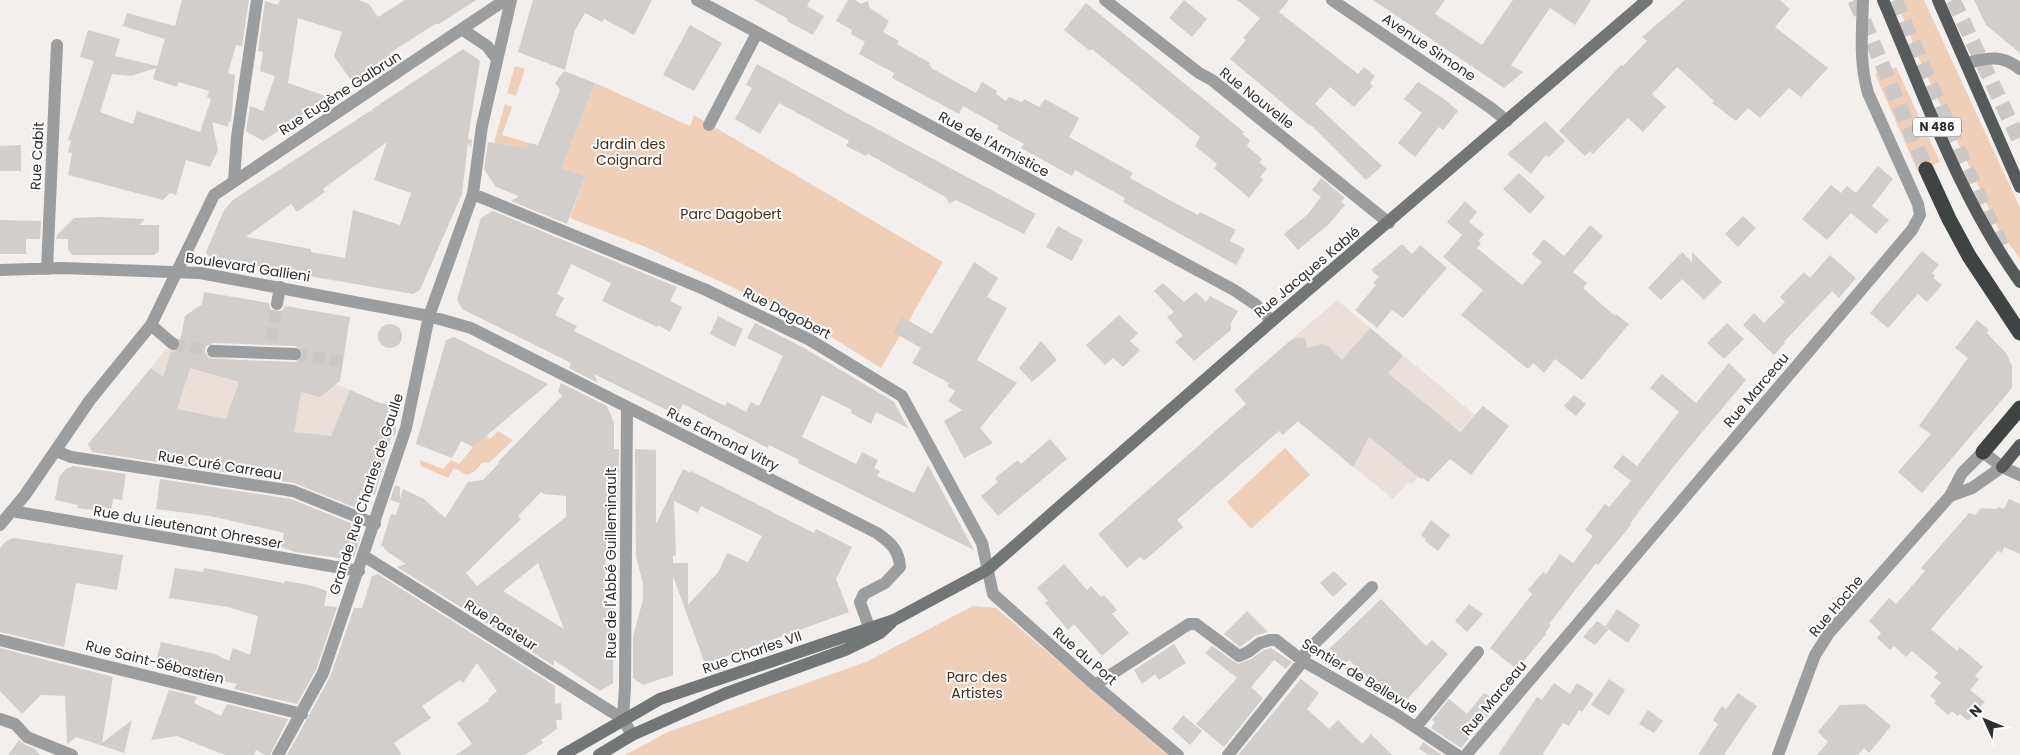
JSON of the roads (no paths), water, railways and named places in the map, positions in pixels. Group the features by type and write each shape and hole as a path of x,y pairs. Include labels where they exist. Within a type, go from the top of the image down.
{"highway":[{"path":"1926,169 1970,256 2020,333"},
{"path":"1984,452 2020,408"}],"main road":[{"name":"Rue Jacques Kablé","path":"987,570 1272,321 1389,223 1647,0"},
{"name":"N 486","path":"1883,0 1950,157 1998,251 2020,282"},
{"path":"1938,0 2020,187"},
{"path":"2002,467 2020,444"},
{"name":"Rue Charles VII","path":"599,755 632,735 724,694 845,650 875,630 987,570"},
{"name":"Rue Charles VII","path":"563,755 660,699 875,630"}],"street":[{"path":"234,181 237,137 257,0"},
{"name":"Rue Eugène Galbrun","path":"0,525 56,451 90,400 151,325 214,195 463,30 505,0"},
{"name":"Grande Rue Charles de Gaulle","path":"278,755 302,714 323,672 375,524 406,428 430,316 473,194 482,126 511,0"},
{"name":"Rue de l'Armistice","path":"697,0 1234,290 1255,304 1272,321"},
{"name":"Rue Nouvelle","path":"1105,0 1199,74 1212,80 1389,223"},
{"name":"Avenue Simone","path":"1332,0 1491,108 1507,121"},
{"name":"Rue Marceau","path":"1466,755 1905,238 1920,215 1918,204 1868,93 1862,74 1863,0"},
{"path":"463,30 487,46 497,59"},
{"path":"709,125 757,33"},
{"name":"Rue Cabit","path":"47,269 57,45"},
{"path":"1967,63 1989,57 2011,62 2020,69"},
{"name":"Rue Dagobert","path":"473,194 704,289 810,340 902,396 982,543 987,570"},
{"name":"Boulevard Gallieni","path":"0,270 47,269 200,273 430,316"},
{"path":"277,304 280,287"},
{"name":"Rue Edmond Vitry","path":"430,316 471,328 877,533 888,541 898,554 900,567 892,577 870,590 861,598 860,607 875,630"},
{"path":"151,325 174,344"},
{"path":"213,350 270,346 295,354"},
{"name":"Rue de l'Abbé Guilleminault","path":"623,719 625,688 627,407"},
{"name":"Rue Curé Carreau","path":"56,451 71,457 293,491 375,524"},
{"path":"1984,452 2002,467 2020,475"},
{"name":"Rue Hoche","path":"1778,755 1815,655 1830,633 1950,496 1962,473 1984,452"},
{"name":"Rue Hoche","path":"1950,496 1972,488 2002,467"},
{"name":"Rue du Lieutenant Ohresser","path":"12,511 359,571"},
{"name":"Rue Pasteur","path":"364,556 623,719"},
{"name":"Rue du Port","path":"987,570 993,594 1095,685 1178,755"},
{"path":"1228,755 1303,661 1306,652 1372,587"},
{"name":"Sentier de Bellevue","path":"1095,685 1189,624 1196,624 1239,656 1270,640 1276,640 1303,661 1416,727 1457,755"},
{"name":"Rue Saint-Sébastien","path":"0,640 302,714"},
{"path":"1416,727 1478,652"},
{"path":"0,719 15,724 27,737 72,755"},
{"path":"623,719 632,735"}],"tunnel":[{"path":"1855,0 1926,169"},
{"path":"1895,0 2004,251"},
{"path":"1953,0 2020,142"},
{"path":"271,340 277,304"},
{"path":"173,344 213,351"},
{"path":"295,354 343,362"}],"park label":[{"name":"Jardin des Coignard","path":"629,152"},
{"name":"Parc Dagobert","path":"731,214"},
{"name":"Parc des Artistes","path":"977,686"}]}
